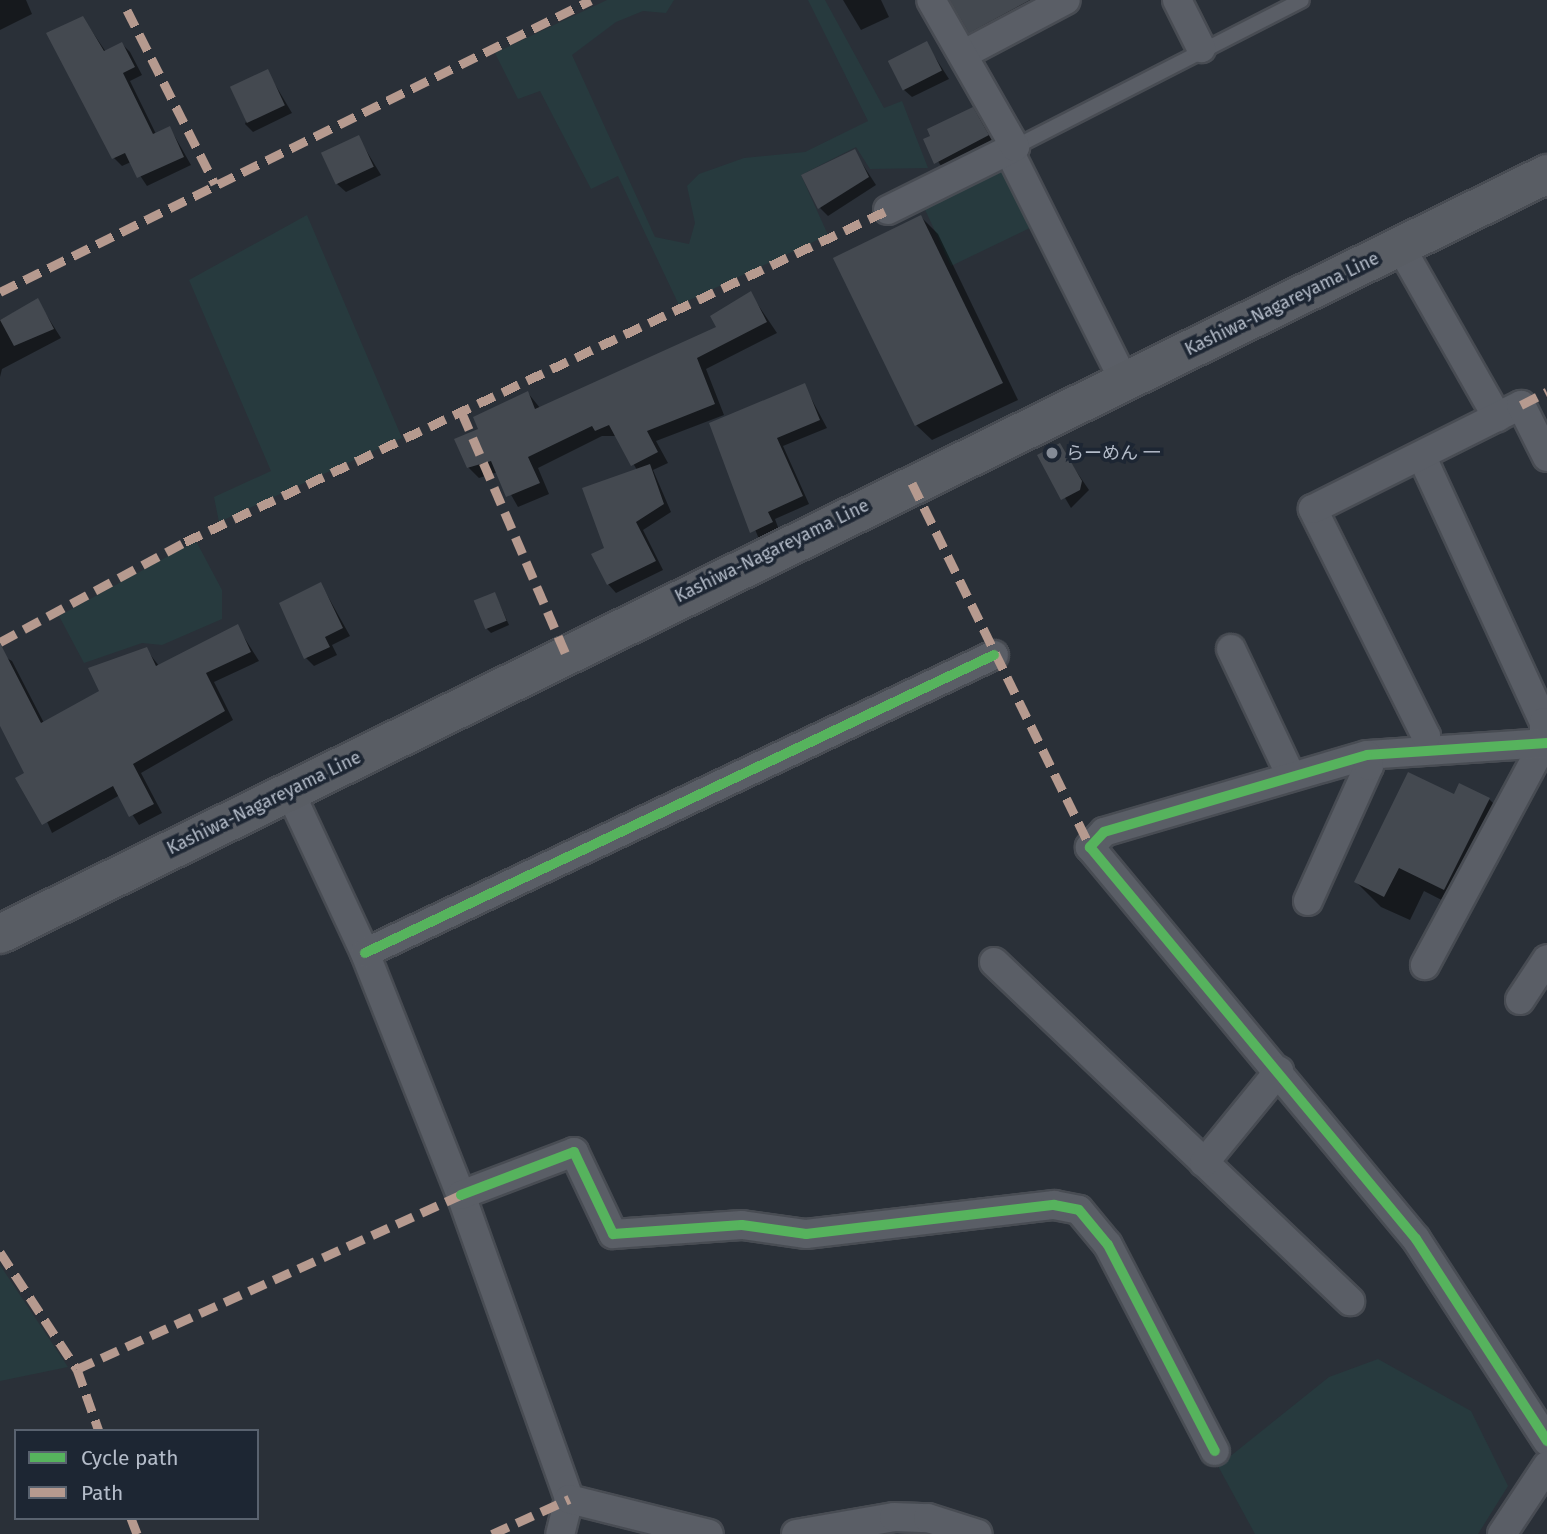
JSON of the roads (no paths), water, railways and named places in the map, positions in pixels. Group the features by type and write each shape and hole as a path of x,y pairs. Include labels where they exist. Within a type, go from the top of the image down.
{"main road":[{"name":"Kashiwa-Nagareyama Line","path":"0,934 1547,174"}],"street":[{"path":"931,0 964,54 1124,381"},
{"path":"964,54 1066,0"},
{"path":"1177,0 1201,48"},
{"path":"888,210 1012,149"},
{"path":"1400,246 1497,417"},
{"path":"1426,750 1426,736 1313,509 1422,457 1521,405 1547,457"},
{"path":"1422,457 1544,722 1545,743 1425,965"},
{"path":"1231,649 1290,774"},
{"path":"365,953 994,655"},
{"path":"1503,1534 1547,1463 1416,1239 1090,847 1104,832 1290,774 1367,755 1545,743"},
{"path":"1308,901 1369,766 1367,755"},
{"path":"289,790 365,953 461,1195 569,1499 560,1534"},
{"path":"1520,1000 1547,959"},
{"path":"994,962 1350,1301"},
{"path":"1204,1163 1279,1071"},
{"path":"461,1195 574,1152 612,1234 743,1225 806,1234 1054,1205 1079,1210 1108,1245 1214,1451"},
{"path":"569,1499 709,1534"},
{"path":"796,1534 894,1517 928,1518 978,1534"}],"lane":[{"path":"1012,149 1201,48 1302,0"}],"place":[{"name":"らーめん 一","path":"1052,453"}]}
